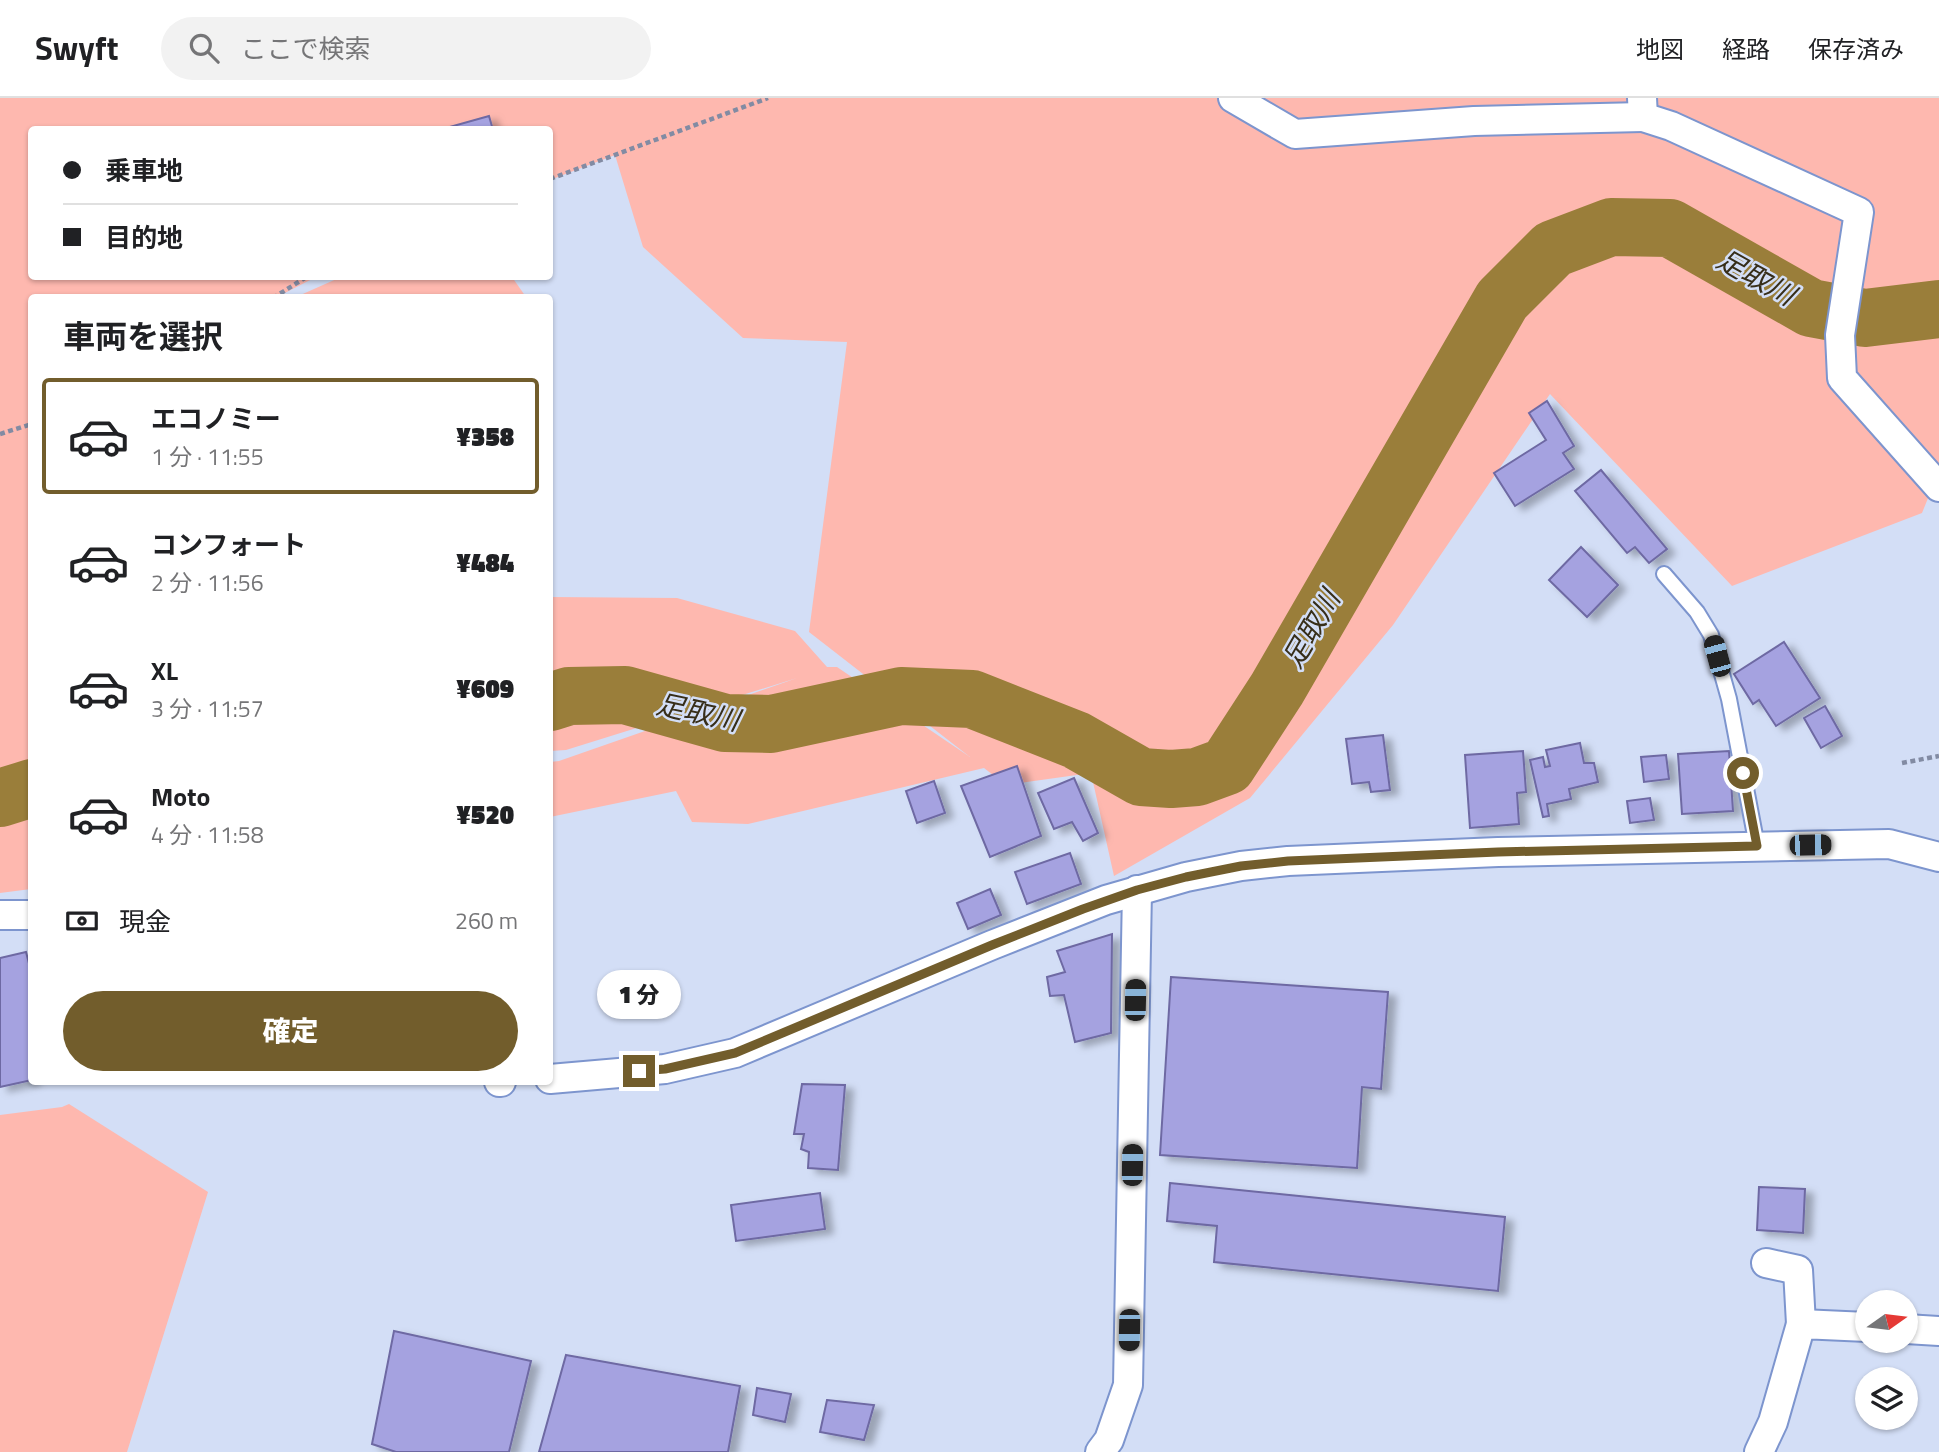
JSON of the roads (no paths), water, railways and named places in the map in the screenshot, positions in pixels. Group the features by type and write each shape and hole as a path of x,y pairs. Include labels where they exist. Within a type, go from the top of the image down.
{"street":[{"path":"1233,98 1295,134 1643,107 1671,127 1859,212 1840,335 1842,378 1939,486"},
{"path":"553,1079 665,1069 735,1053 992,945 1137,890 1241,866 1288,861 1498,852 1889,844 1939,857"},
{"path":"1100,1452 1109,1440 1128,1385 1137,890"},
{"path":"0,915 28,915"},
{"path":"1759,1452 1773,1422 1801,1324 1798,1270 1766,1263"},
{"path":"1801,1324 1855,1326"},
{"path":"1918,1330 1939,1331"}],"lane":[{"path":"1664,574 1697,611 1711,635 1729,699 1757,846"}],"waterway":[{"name":"足取川","path":"553,701 569,696 625,695 725,723 771,724 901,696 972,699 1076,740 1141,777 1197,777 1227,766 1277,689 1502,300 1553,249 1611,227 1670,228 1811,308 1865,318 1939,309"},
{"name":"足取川","path":"0,798 28,789"}]}
